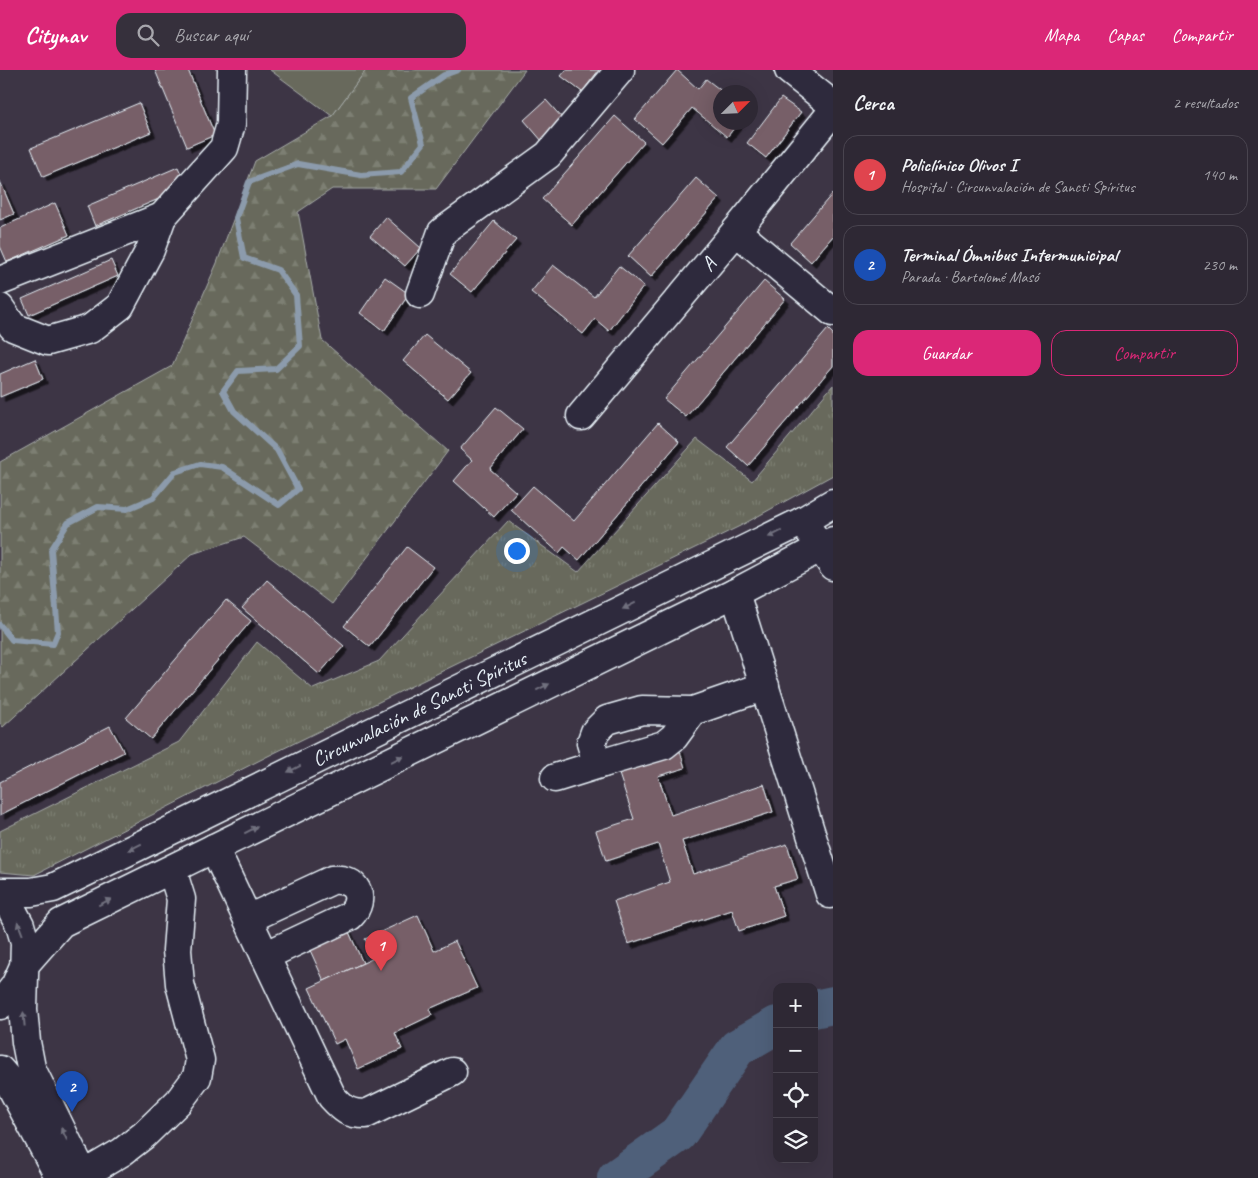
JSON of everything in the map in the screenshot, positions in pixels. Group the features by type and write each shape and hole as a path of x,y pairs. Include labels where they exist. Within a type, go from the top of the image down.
{"main road":[{"path":"0,308 13,327 48,341 90,329 120,306 150,250 162,217 224,148 231,124 232,70"},
{"path":"420,294 442,232 548,155 620,70"},
{"path":"789,70 833,105"},
{"name":"A","path":"580,416 736,231 833,111"},
{"path":"0,281 162,217"},
{"path":"736,231 833,312"},
{"name":"Circunvalación de Sancti Spíritus","path":"0,892 31,892 54,888 802,520 833,503"},
{"path":"802,520 829,552"},
{"name":"Circunvalación de Sancti Spíritus","path":"25,964 61,923 735,592 829,552"},
{"path":"735,592 830,894"},
{"path":"604,763 596,756 591,743 595,732 607,720 642,710 693,712 765,686"},
{"path":"555,778 664,745 674,737 693,712"},
{"path":"214,848 332,1097 343,1109 353,1114 366,1114 452,1072"},
{"path":"77,1177 122,1152 144,1135 179,1101 197,1078 200,1060 180,984 177,950 181,899 172,870"},
{"path":"248,919 332,880 345,880 355,887 358,905 350,916 265,956"},
{"path":"0,898 11,908 25,942 23,1009 31,1068 77,1177"},
{"path":"0,1005 15,986 25,964"},
{"path":"0,1070 77,1177"}],"green space":[{"path":"270,70 366,70 332,116"},
{"path":"366,70 525,70 436,189 332,189 298,212 322,340 448,451 332,604 244,537 192,554 3,727 0,723 0,462 172,366 217,263 255,161 332,116"},
{"path":"833,385 833,475 740,526 268,756 34,875 0,872 0,831 179,742 257,642 313,689 379,661 508,521 578,572 697,439 752,481"}],"building":[{"path":"155,70 188,70 215,135 187,147"},
{"path":"566,70 599,70 582,92 561,76"},
{"path":"677,70 698,89 706,79 714,85 713,125 692,108 662,143 635,119"},
{"path":"781,98 801,112 766,158 747,143"},
{"path":"546,100 564,120 542,141 524,120"},
{"path":"139,103 151,132 43,177 31,148"},
{"path":"615,116 644,142 572,225 542,199"},
{"path":"719,130 733,130 727,137"},
{"path":"178,167 187,187 95,226 87,206"},
{"path":"696,178 719,198 651,277 628,256"},
{"path":"0,181 14,214 0,220"},
{"path":"833,193 833,236 811,262 790,243"},
{"path":"55,203 69,235 7,262 0,246 0,228"},
{"path":"386,217 421,248 405,266 370,236"},
{"path":"494,221 516,240 472,292 450,274"},
{"path":"111,260 118,276 29,315 22,299"},
{"path":"553,265 594,297 619,266 644,286 609,331 595,319 583,334 531,292"},
{"path":"385,277 409,294 384,331 360,313"},
{"path":"764,281 785,299 686,417 664,399"},
{"path":"828,329 833,334 833,366 748,466 727,447"},
{"path":"425,335 471,373 448,399 403,361"},
{"path":"35,359 43,379 0,397 0,374"},
{"path":"496,407 523,429 490,469 516,492 494,517 454,481 472,460 460,449"},
{"path":"658,423 679,442 579,560 564,547 559,553 511,510 533,486 574,521"},
{"path":"407,547 433,567 370,647 344,626"},
{"path":"267,580 344,646 319,674 242,608"},
{"path":"226,600 251,621 151,739 126,718"},
{"path":"110,726 124,752 0,815 0,782"},
{"path":"679,748 685,768 658,776 671,815 764,784 773,812 682,841 693,874 787,844 798,879 774,886 784,916 739,931 732,910 628,944 614,901 670,882 658,844 606,861 596,831 634,819 617,768"},
{"path":"339,910 363,963 324,981 300,928"},
{"path":"418,915 434,951 455,941 477,988 429,1009 432,1015 395,1033 402,1049 358,1069 345,1039 335,1044 309,988 374,958 365,939"}],"waterway":[{"path":"0,625 12,640 53,644 58,632 51,550 68,523 98,507 127,509 153,498 175,472 200,464 222,467 279,505 298,489 277,450 234,411 223,391 238,371 276,369 300,346 296,295 278,270 244,258 236,218 249,182 298,164 361,175 401,172 423,144 411,98 444,75 458,70"},
{"path":"818,1008 833,1005"},
{"path":"616,1178 678,1134 737,1048 773,1027"}],"place":[{"name":"Policlínico Olivos I","path":"381,971"},
{"name":"Terminal Ómnibus Intermunicipal","path":"72,1112"}]}
